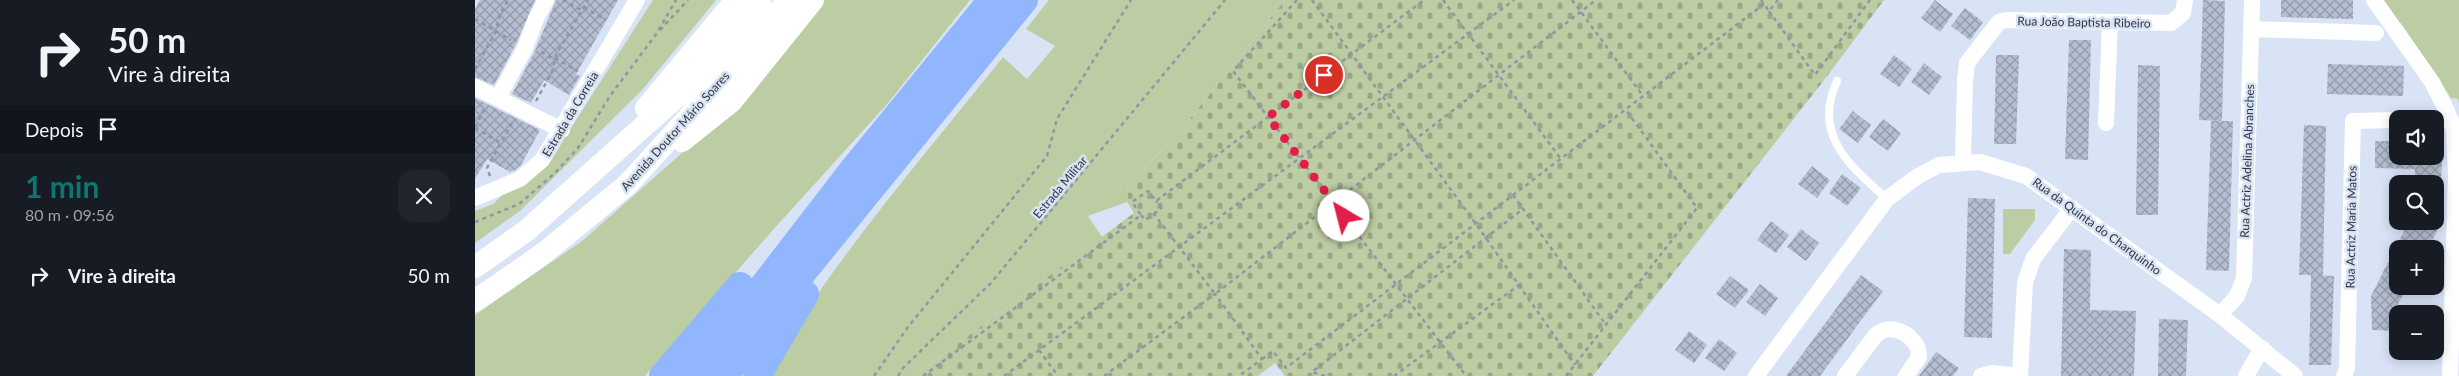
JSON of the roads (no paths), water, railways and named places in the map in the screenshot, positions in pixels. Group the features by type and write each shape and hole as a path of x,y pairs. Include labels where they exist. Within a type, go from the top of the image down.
{"highway":[{"path":"724,376 789,290 861,180 992,0"},
{"path":"694,376 861,180 1024,0"},
{"path":"663,376 795,224 861,180"},
{"path":"757,376 861,180"}],"main road":[{"path":"589,175 736,0"},
{"name":"Avenida Doutor Mário Soares","path":"475,267 526,231 700,76 760,0"},
{"name":"Avenida Doutor Mário Soares","path":"475,301 544,253 628,184 715,88 788,0"},
{"path":"628,184 731,102 813,0"}],"street":[{"path":"495,97 531,49 536,19 547,0"},
{"name":"Estrada da Correia","path":"475,198 520,179 534,169 542,160 562,130 637,0"},
{"name":"Rua João Baptista Ribeiro","path":"1963,161 1967,63 1995,26 2006,20 2171,23 2183,13 2185,0"},
{"name":"Rua Actriz Adelina Abranches","path":"2220,315 2237,296 2244,278 2252,0"},
{"path":"2374,0 2432,82 2440,110"},
{"path":"2106,123 2110,22"},
{"path":"2251,29 2376,33"},
{"path":"475,87 562,130"},
{"name":"Rua Actriz Maria Matos","path":"2344,376 2347,368 2353,121 2389,120"},
{"path":"2444,122 2456,142 2450,376"},
{"name":"Rua da Quinta do Charquinho","path":"1756,376 1887,198 1918,176 1939,165 1963,161 1994,164 2026,176 2220,315 2295,376"},
{"path":"1981,376 1993,373 2020,376 2025,283 2033,259 2072,208"},
{"path":"1845,376 1879,331 1889,328 1904,333 1918,348 1919,358 1906,376"},
{"path":"2246,376 2262,348"}],"lane":[{"path":"1837,81 1829,98 1828,116 1837,145 1850,166 1887,198"}]}
